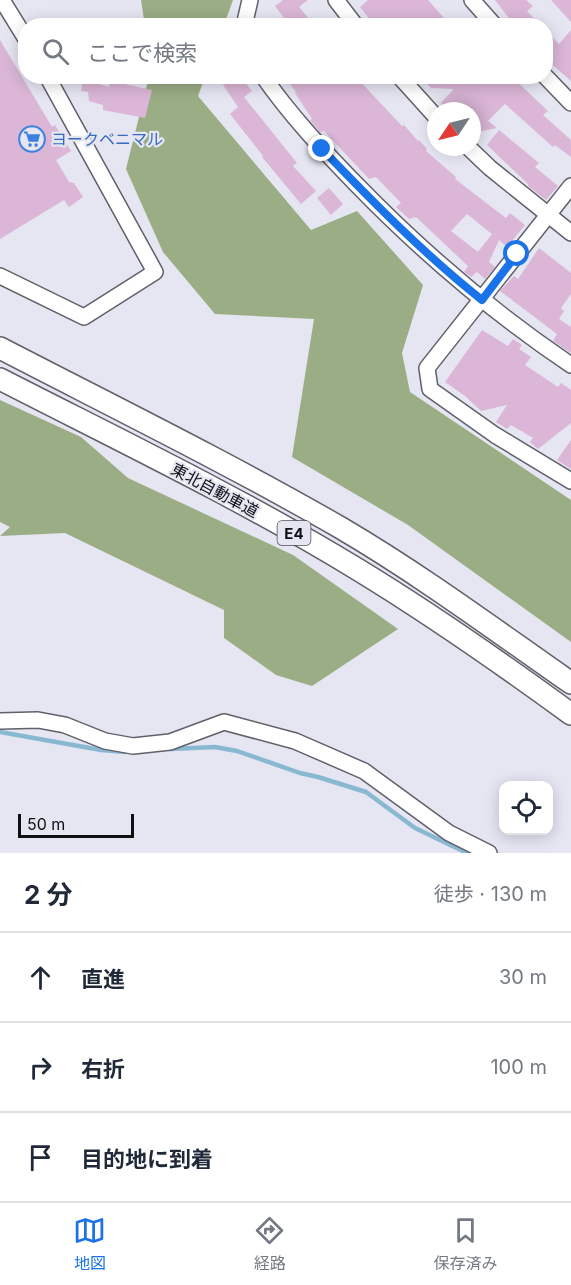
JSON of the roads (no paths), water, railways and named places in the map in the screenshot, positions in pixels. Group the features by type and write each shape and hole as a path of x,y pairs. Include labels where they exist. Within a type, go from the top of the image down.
{"highway":[{"name":"東北自動車道","path":"0,348 233,469 342,529 431,586 571,683"},
{"name":"東北自動車道","path":"0,379 246,506 355,567 503,664 571,714"}],"street":[{"path":"2,0 18,26"},
{"path":"246,18 250,0"},
{"path":"336,0 350,18"},
{"path":"472,0 488,18"},
{"path":"0,276 84,317 155,272 51,84"},
{"path":"269,84 322,149 449,274 520,331 571,365"},
{"path":"406,84 427,107"},
{"path":"553,84 571,102"},
{"path":"477,156 571,233"},
{"path":"571,186 427,368 430,389 495,435 571,481"},
{"path":"0,721 38,720 66,724 105,741 132,747 170,742 224,722 295,741 364,771 449,833 489,853"}],"waterway":[{"path":"0,732 101,750 126,752"},
{"path":"170,749 215,747 237,751 300,773 366,792 415,828 467,853"}],"place":[{"name":"ヨークベニマル","path":"32,139"}]}
